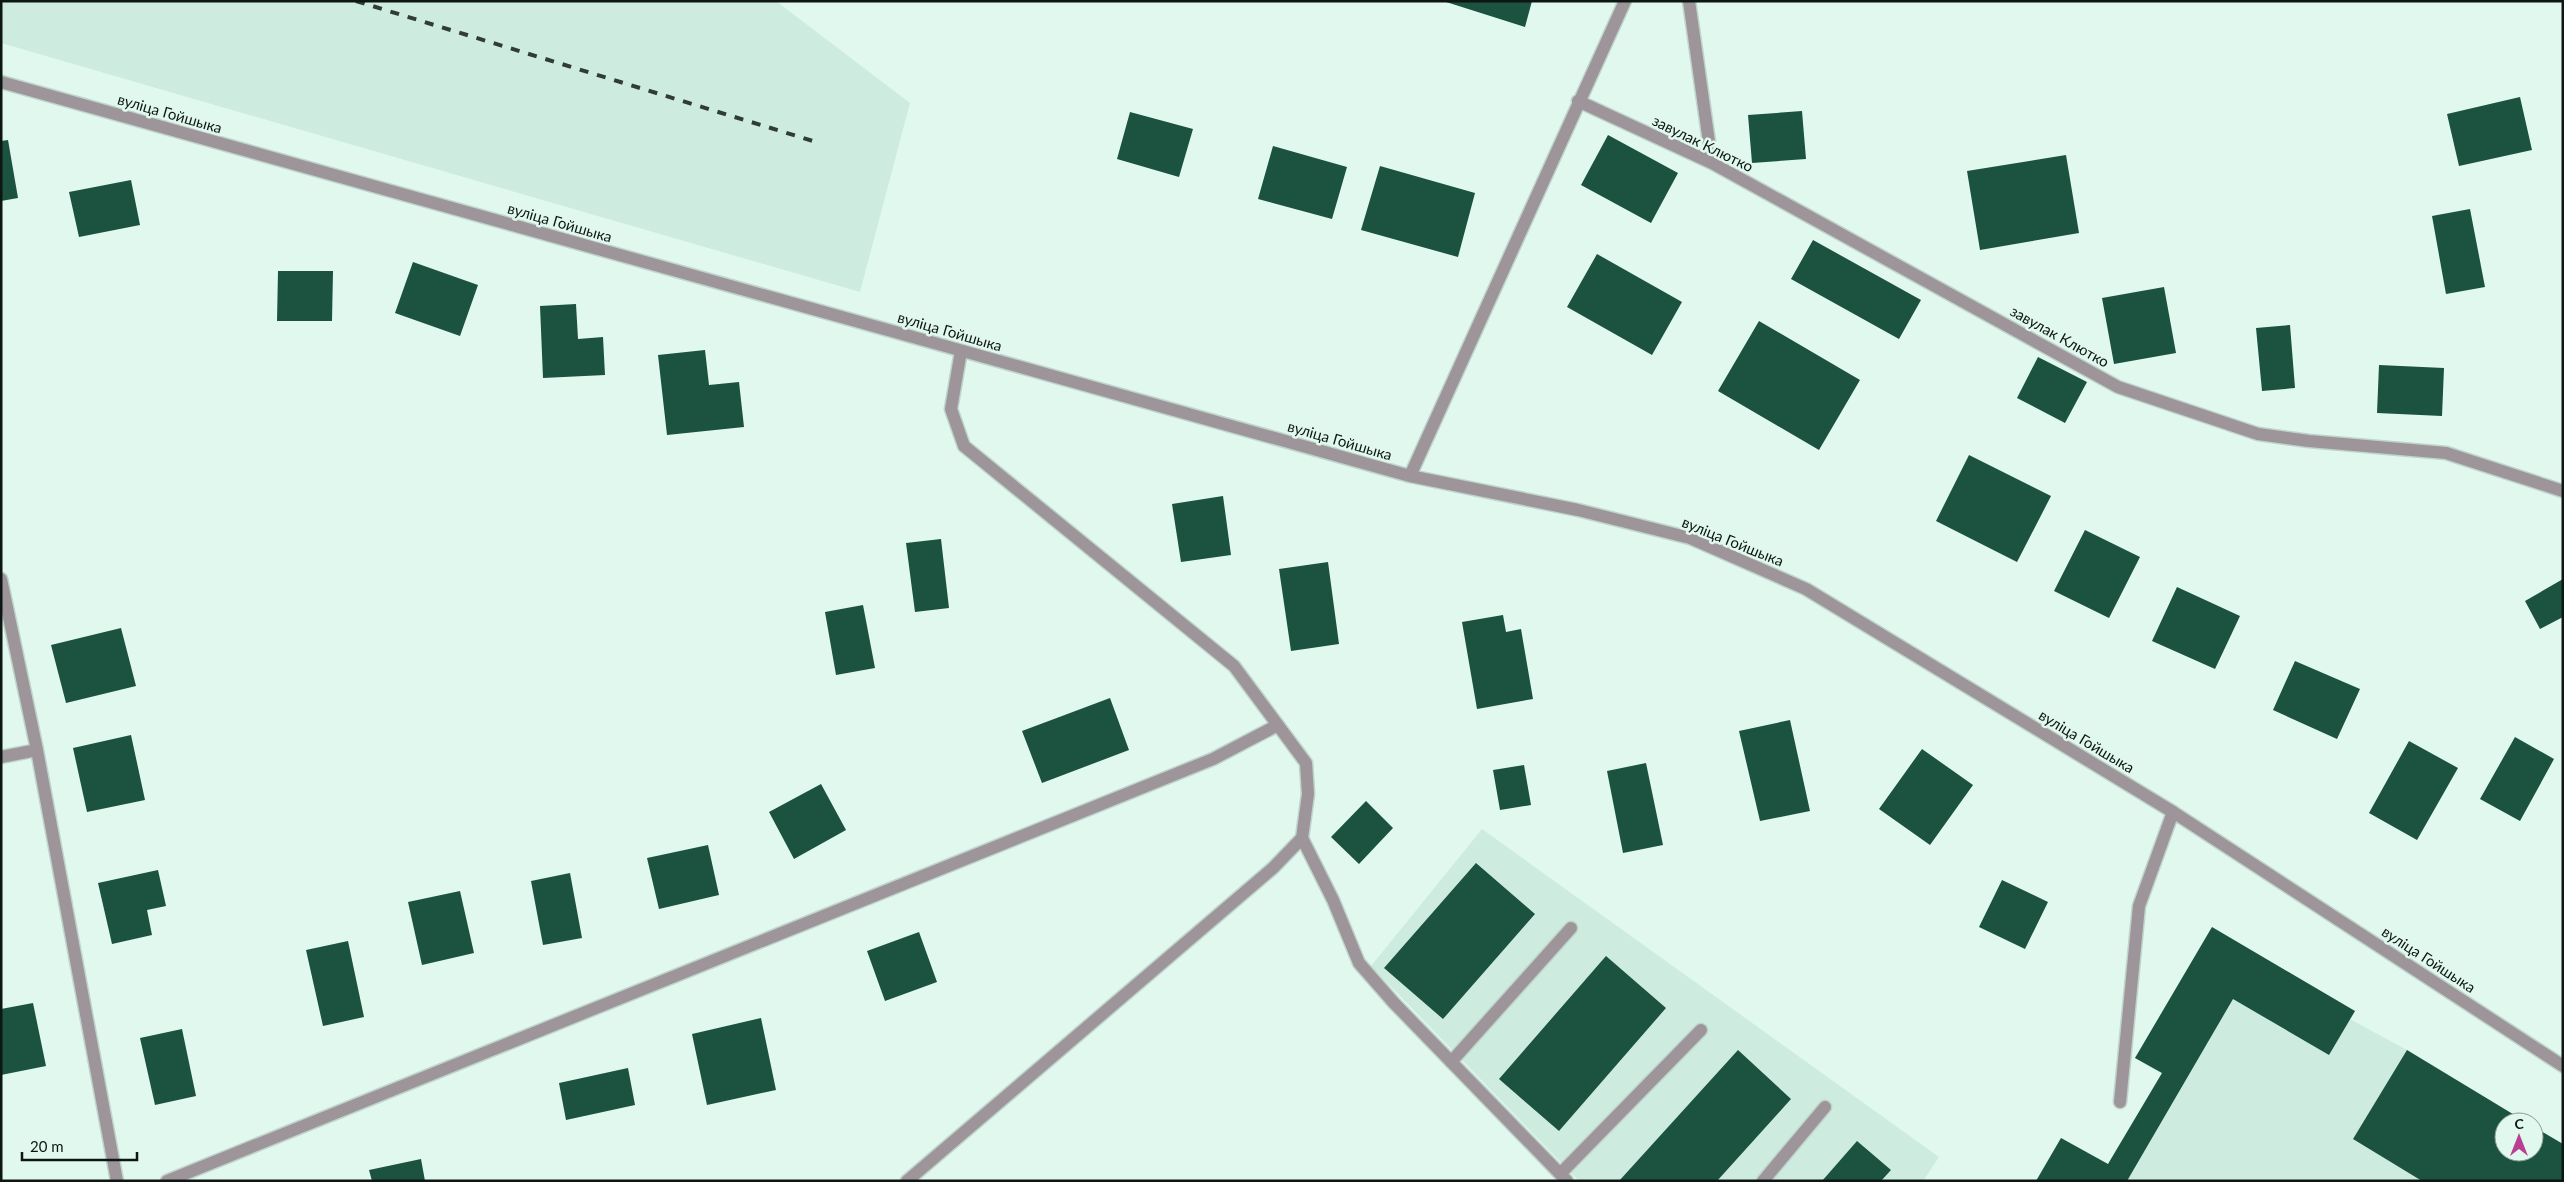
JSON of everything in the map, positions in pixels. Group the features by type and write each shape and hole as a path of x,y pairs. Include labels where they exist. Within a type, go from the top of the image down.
{"street":[{"path":"1410,476 1578,101 1625,1"},
{"path":"1689,1 1712,163"},
{"name":"вуліца Гойшыка","path":"1,82 1410,476 1578,510 1690,538 1806,589 2173,812 2563,1066"},
{"name":"завулак Клютко","path":"1578,101 1712,163 2118,387 2258,434 2309,441 2446,453 2563,492"},
{"path":"961,352 951,408 964,446 1234,666 1306,763 1308,794 1302,838 1332,900 1359,963 1450,1062 1564,1177 1700,1030"},
{"path":"1,579 37,750 117,1181"},
{"path":"167,1181 1213,759 1278,725"},
{"path":"1,757 37,750"},
{"path":"2120,1102 2139,906 2173,812"},
{"path":"907,1181 1273,868 1302,838"},
{"path":"1450,1062 1571,928"},
{"path":"1763,1181 1825,1107"}],"shaded area":[{"path":"1,1 776,1 910,103 860,292 1,43"},
{"path":"1482,829 1939,1157 1923,1181 1579,1181 1371,966"},
{"path":"2212,927 2355,1011 2350,1019 2407,1050 2509,1112 2494,1112 2494,1162 2544,1162 2544,1133 2563,1144 2563,1181 2036,1181 2061,1138 2108,1164 2162,1074 2135,1058"}],"building":[{"path":"1443,1 1532,1 1525,27"},
{"path":"2520,97 2532,150 2459,166 2447,114"},
{"path":"1802,111 1806,159 1752,163 1748,115"},
{"path":"1130,112 1193,129 1179,177 1117,159"},
{"path":"1608,135 1678,173 1651,223 1581,185"},
{"path":"8,140 18,198 1,201 1,141"},
{"path":"1273,146 1347,167 1332,219 1258,199"},
{"path":"2066,155 2079,233 1980,250 1967,171"},
{"path":"1380,166 1475,193 1458,257 1361,230"},
{"path":"131,180 140,225 79,237 69,192"},
{"path":"2470,209 2485,287 2446,294 2432,216"},
{"path":"1813,240 1921,300 1899,339 1791,279"},
{"path":"1597,254 1682,302 1652,355 1567,307"},
{"path":"413,262 478,285 460,336 395,313"},
{"path":"278,271 333,271 332,321 277,321"},
{"path":"2164,287 2176,353 2114,364 2102,298"},
{"path":"576,304 578,339 603,337 605,375 543,378 540,306"},
{"path":"1759,321 1860,380 1819,450 1718,391"},
{"path":"2290,325 2295,388 2262,391 2256,328"},
{"path":"705,350 709,385 739,382 744,427 667,435 658,355"},
{"path":"2038,357 2087,382 2065,423 2017,398"},
{"path":"2379,365 2444,368 2442,416 2377,413"},
{"path":"1969,455 2051,496 2017,562 1936,521"},
{"path":"1223,496 1231,555 1181,562 1172,504"},
{"path":"2085,530 2140,557 2109,618 2054,591"},
{"path":"941,539 949,608 915,612 906,543"},
{"path":"1328,562 1339,644 1291,651 1279,569"},
{"path":"2563,579 2563,617 2540,629 2525,601"},
{"path":"2177,587 2240,616 2215,669 2152,641"},
{"path":"863,605 875,668 836,675 825,612"},
{"path":"1503,615 1506,632 1521,629 1533,699 1477,709 1462,622"},
{"path":"121,628 136,686 66,703 51,645"},
{"path":"2295,661 2360,689 2337,739 2273,710"},
{"path":"1110,698 1129,750 1042,783 1022,731"},
{"path":"1790,720 1810,811 1760,821 1739,731"},
{"path":"131,735 145,800 87,812 73,748"},
{"path":"2515,737 2554,759 2520,821 2480,799"},
{"path":"2409,741 2458,768 2417,840 2369,813"},
{"path":"1922,749 1973,785 1930,845 1879,809"},
{"path":"1646,763 1663,845 1623,853 1607,771"},
{"path":"1524,765 1531,805 1500,810 1493,770"},
{"path":"821,784 846,830 794,859 769,812"},
{"path":"1366,801 1393,828 1359,864 1331,837"},
{"path":"708,845 719,895 659,909 647,858"},
{"path":"1476,863 1535,914 1443,1019 1384,968"},
{"path":"158,870 166,906 147,910 152,935 112,944 98,883"},
{"path":"570,873 582,938 543,945 531,881"},
{"path":"2002,880 2048,902 2025,949 1979,927"},
{"path":"460,891 474,953 422,965 408,902"},
{"path":"2212,927 2355,1011 2329,1055 2233,999 2127,1181 2036,1181 2061,1138 2108,1164 2162,1073 2135,1058"},
{"path":"919,932 937,982 885,1001 867,951"},
{"path":"348,941 364,1017 323,1026 306,950"},
{"path":"1606,956 1666,1008 1559,1131 1499,1079"},
{"path":"33,1003 46,1066 1,1075 1,1009"},
{"path":"761,1018 776,1090 707,1105 692,1034"},
{"path":"182,1029 196,1096 155,1105 140,1038"},
{"path":"1738,1050 1791,1099 1717,1181 1619,1181"},
{"path":"2407,1050 2509,1112 2494,1112 2494,1162 2544,1162 2544,1133 2563,1144 2563,1181 2422,1181 2353,1139"},
{"path":"628,1068 635,1105 566,1120 559,1083"},
{"path":"1857,1141 1891,1170 1881,1181 1822,1181"},
{"path":"421,1159 425,1181 372,1181 369,1170"}],"railway":[{"path":"356,1 813,141"}]}
